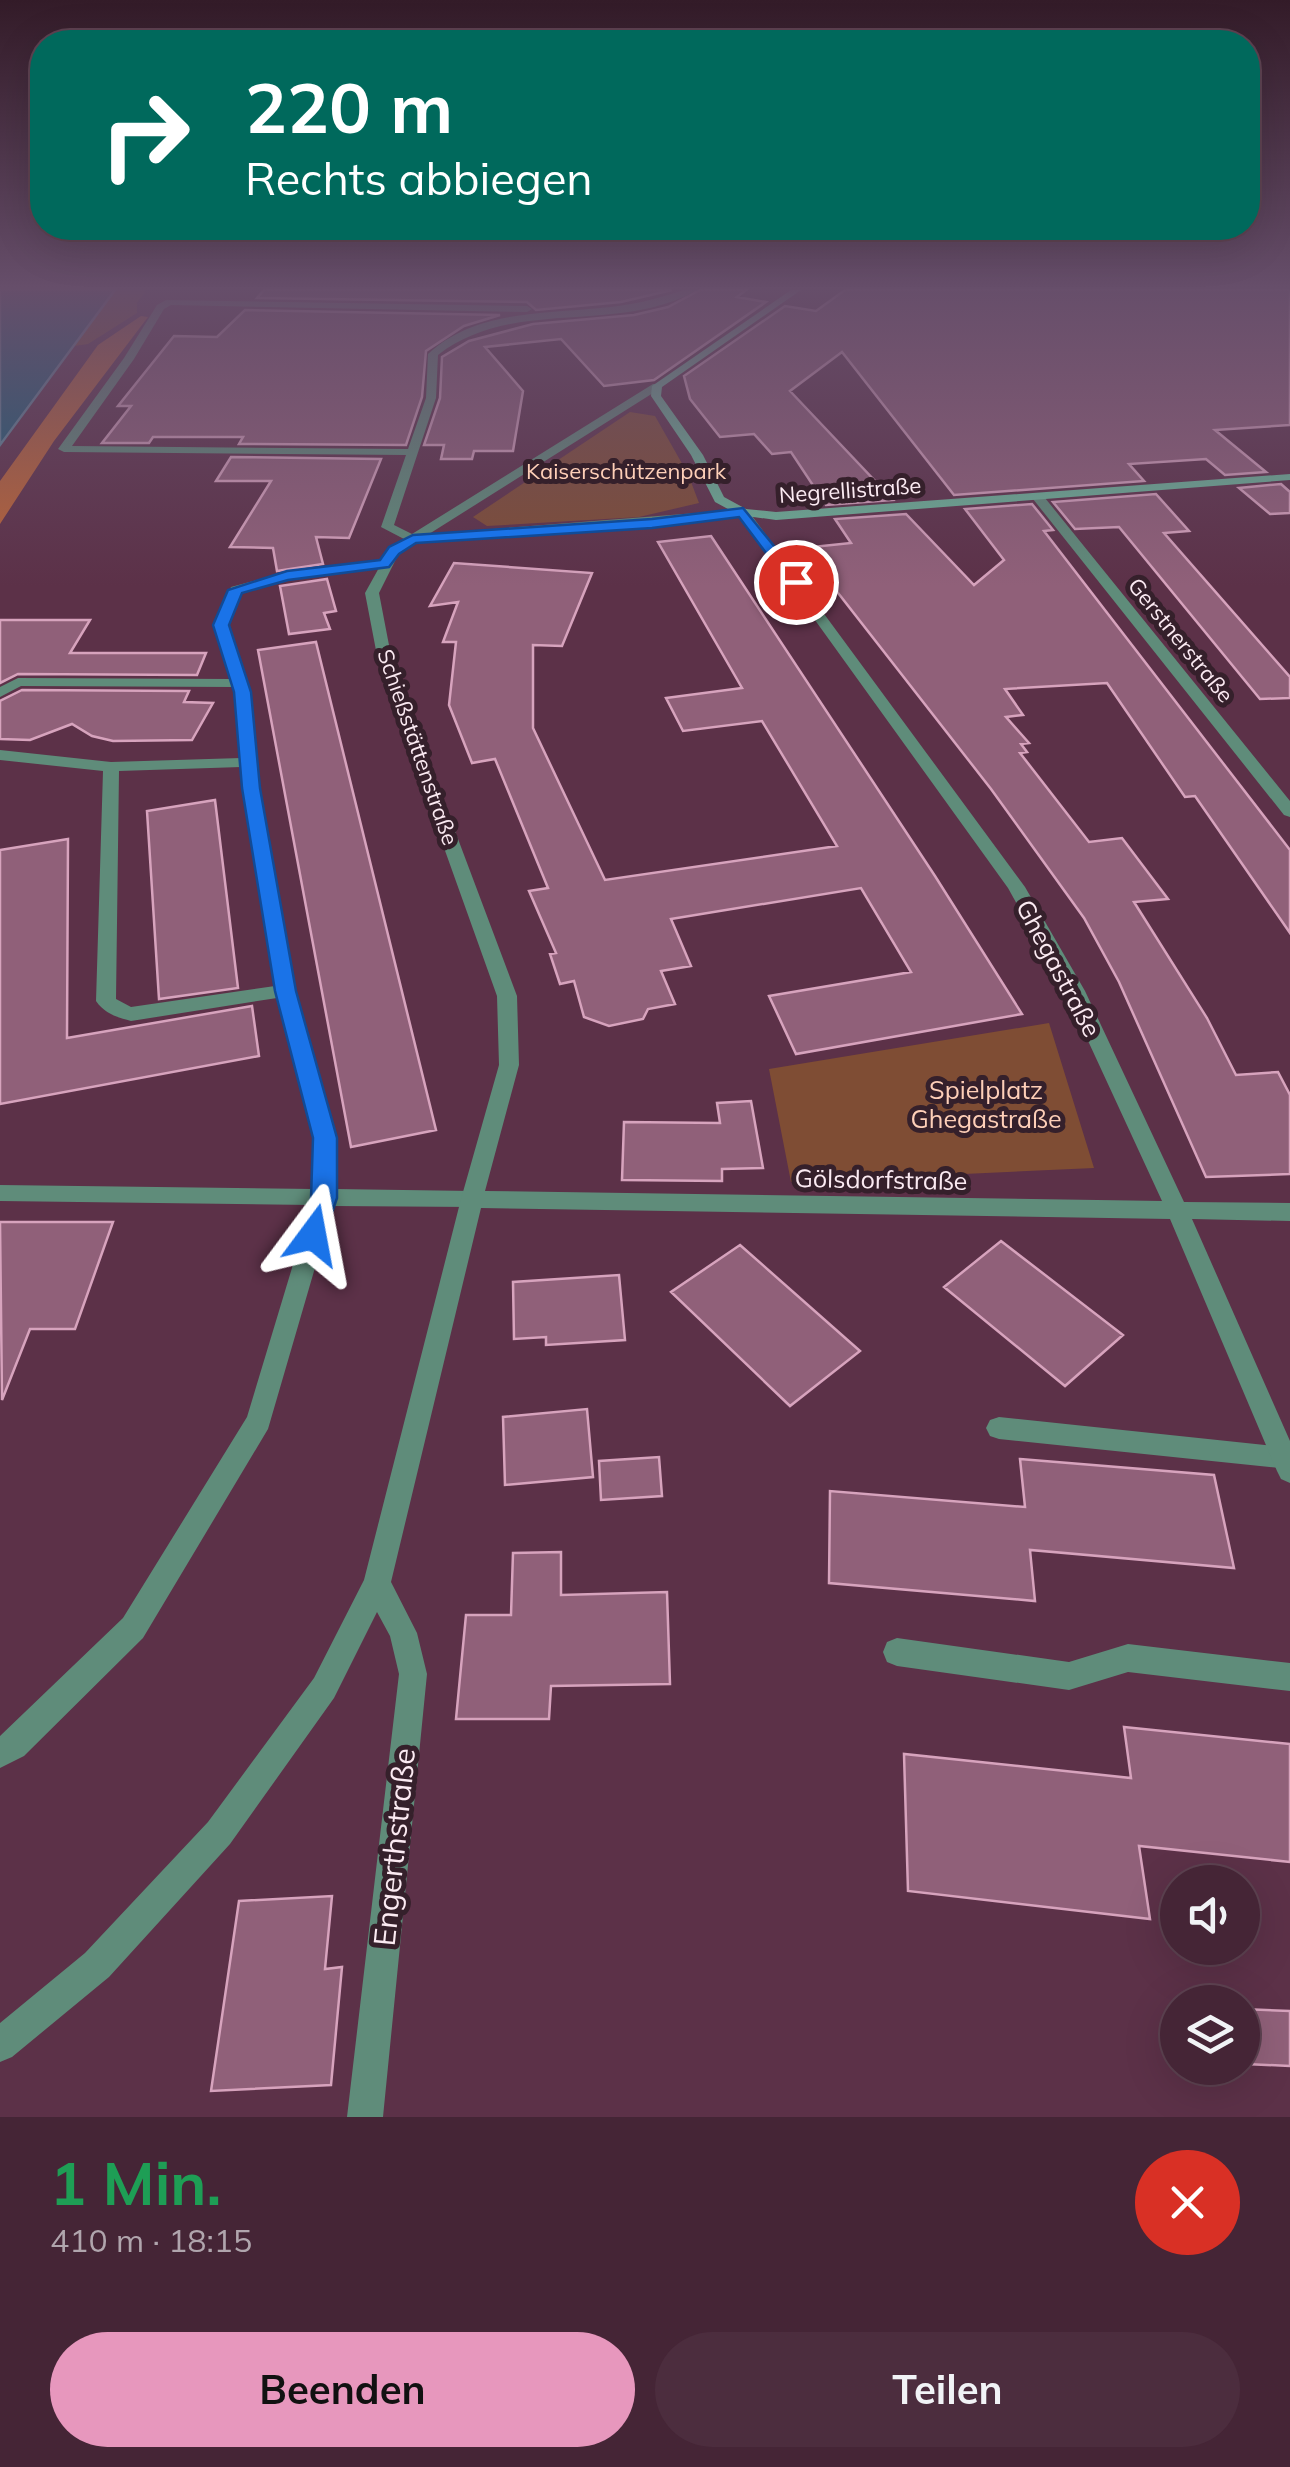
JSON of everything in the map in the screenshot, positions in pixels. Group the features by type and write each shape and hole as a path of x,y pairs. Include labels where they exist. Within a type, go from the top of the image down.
{"main road":[{"path":"656,389 656,396 697,456 719,499 743,512"},
{"name":"Negrellistraße","path":"743,512 776,516 1290,477"}],"street":[{"path":"107,389 64,448 410,452"},
{"path":"413,539 387,527 431,389"},
{"path":"0,1753 14,1745 133,1628 259,1420 324,1198 325,1138 286,991 240,683 221,625 236,590 287,576 384,564 394,550 652,389"},
{"name":"Gerstnerstraße","path":"1037,496 1290,812"},
{"name":"Negrellistraße","path":"413,539 652,524 743,512"},
{"name":"Ghegastraße","path":"743,512 1016,887 1074,991 1178,1212 1287,1465"},
{"name":"Schießstättenstraße","path":"0,2045 97,1965 220,1832 324,1688 377,1583 509,1065 507,996 386,666 372,593 384,564"},
{"path":"0,693 18,682 240,683"},
{"path":"0,756 111,767 249,762"},
{"path":"111,767 106,1001 116,1010 131,1014 286,991"},
{"path":"0,1193 472,1200"},
{"name":"Gölsdorfstraße","path":"472,1200 1290,1212"},
{"path":"998,1428 1287,1465"},
{"name":"Engerthstraße","path":"365,2117 413,1674 404,1633 377,1583"},
{"path":"897,1652 1070,1676 1128,1658 1290,1677"}],"green space":[{"name":"Kaiserschützenpark","path":"630,412 655,416 688,474 699,503 639,517 487,526 473,517"},
{"name":"Spielplatz Ghegastraße","path":"1049,1023 1094,1168 791,1182 769,1069"}],"shaded area":[{"path":"66,389 94,389 0,524 0,481"}],"water":[{"path":"0,389 42,389 0,445"}],"building":[{"path":"132,389 423,389 406,445 239,444 243,437 153,437 149,443 102,443 131,406 118,406"},
{"path":"440,389 521,389 513,451 474,451 472,459 441,459 444,445 424,445"},
{"path":"687,389 793,389 790,391 893,500 826,505 791,452 772,454 754,434 720,437 690,399"},
{"path":"871,389 1290,389 1290,425 1215,430 1266,472 1225,475 1206,459 1129,464 1144,481 954,495"},
{"path":"231,457 381,459 349,538 316,537 323,564 277,571 273,548 230,547 271,481 216,481"},
{"path":"1281,484 1290,492 1290,513 1270,514 1239,488"},
{"path":"1156,494 1189,531 1164,533 1290,677 1290,698 1260,699 1119,527 1075,529 1053,502"},
{"path":"1032,504 1053,530 1044,531 1290,850 1290,933 1195,796 1185,797 1107,683 1005,689 1023,715 1006,717 1029,743 1021,744 1027,752 1020,753 1089,842 1122,838 1168,899 1134,902 1207,1018 1236,1075 1278,1072 1290,1095 1290,1174 1206,1177 1119,982 1084,918 991,789 803,548 851,543 835,519 906,514 974,585 1004,560 965,509"},
{"path":"711,536 1022,1014 796,1054 769,996 911,972 861,888 671,919 691,966 661,971 675,1004 648,1009 643,1019 609,1026 584,1017 574,981 560,984 550,954 556,953 529,891 548,888 495,759 472,763 449,705 456,642 443,642 458,602 430,606 454,563 592,573 562,646 533,645 533,728 605,880 837,846 762,721 683,731 666,698 742,688 658,542"},
{"path":"327,579 336,611 324,613 330,629 289,634 280,586"},
{"path":"0,620 90,620 70,653 206,653 197,675 18,674 0,683"},
{"path":"316,642 436,1130 351,1147 258,650"},
{"path":"22,690 189,691 184,702 213,703 192,740 113,741 92,736 72,724 30,740 0,739 0,701"},
{"path":"215,800 238,988 159,999 147,811"},
{"path":"68,839 67,1038 252,1006 259,1056 0,1104 0,850"},
{"path":"751,1101 763,1168 722,1169 722,1181 622,1180 624,1122 720,1123 717,1103"},
{"path":"0,1222 113,1222 75,1329 30,1329 2,1400"},
{"path":"1001,1241 1123,1335 1065,1386 944,1287"},
{"path":"740,1245 860,1351 790,1406 671,1292"},
{"path":"619,1275 625,1340 546,1345 546,1337 514,1339 513,1282"},
{"path":"587,1409 593,1477 505,1485 503,1417"},
{"path":"659,1457 662,1496 601,1500 599,1461"},
{"path":"1020,1459 1214,1475 1234,1568 1030,1550 1035,1601 829,1583 830,1491 1025,1507"},
{"path":"561,1552 561,1595 667,1592 670,1684 551,1686 549,1719 456,1719 466,1615 511,1615 513,1553"},
{"path":"1124,1727 1290,1744 1290,1862 1139,1846 1150,1919 908,1891 904,1754 1131,1778"},
{"path":"332,1896 325,1969 342,1967 331,2085 211,2091 239,1901"},
{"path":"1260,2010 1290,2011 1290,2066 1260,2065"}],"route":[{"path":"313,1235 324,1198 325,1138 286,991 251,788 243,692 221,625 236,590 287,576 384,564 394,550 413,539 652,524 743,512 796,582"}]}
